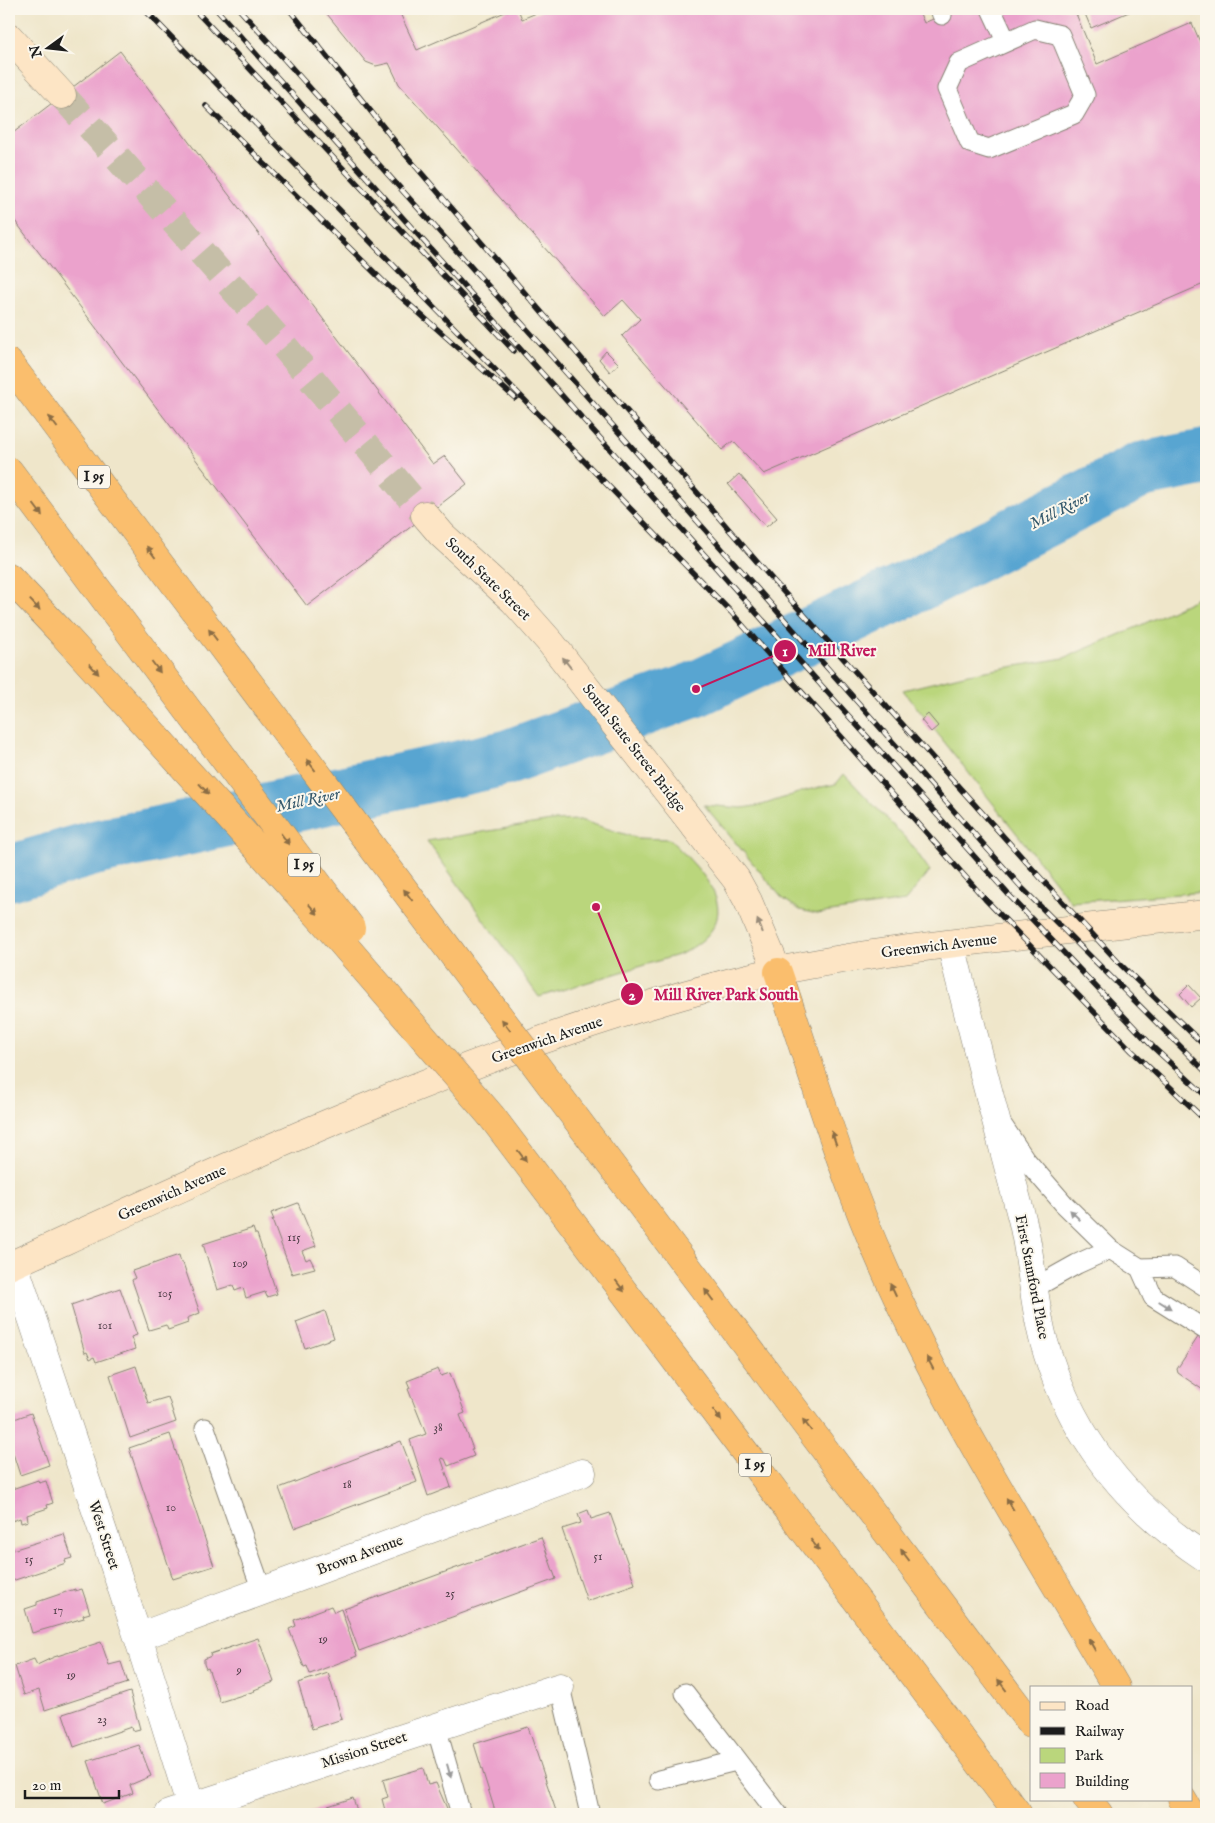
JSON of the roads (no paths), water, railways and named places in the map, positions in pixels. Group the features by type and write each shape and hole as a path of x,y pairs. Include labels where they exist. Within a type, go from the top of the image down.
{"highway":[{"name":"I 95","path":"9,363 1030,1723"},
{"name":"I 95","path":"9,470 492,1117 1018,1814"},
{"path":"9,578 62,633 325,923 492,1117"},
{"path":"778,972 852,1190 908,1321 981,1456 1115,1686"},
{"path":"1088,1800 1099,1814"},
{"path":"1183,1800 1191,1814"}],"main road":[{"path":"9,37 62,95"},
{"name":"South State Street","path":"426,515 442,535 513,600 551,643"},
{"name":"South State Street Bridge","path":"551,643 736,879 748,901 778,972"},
{"name":"Greenwich Avenue","path":"11,1265 319,1127 478,1064 589,1024 731,982 889,951 1206,914"}],"street":[{"name":"First Stamford Place","path":"951,944 1024,1225 1044,1341 1052,1366 1084,1434 1112,1474 1142,1508 1177,1539 1206,1558"},
{"name":"West Street","path":"11,1265 138,1637 176,1812"},
{"name":"Brown Avenue","path":"138,1637 582,1474"},
{"name":"Mission Street","path":"176,1812 560,1687"}],"lane":[{"path":"991,9 1006,41"},
{"path":"1035,29 1060,36 1085,95 1074,114 989,149 970,142 947,89 959,63 1006,41 1035,29"},
{"path":"994,1113 1025,1159 1064,1204 1110,1249 1140,1268 1154,1298 1204,1329"},
{"path":"1034,1288 1077,1264 1110,1249"},
{"path":"1140,1268 1174,1267 1206,1287"},
{"path":"205,1428 262,1591"},
{"path":"560,1687 590,1814"},
{"path":"685,1693 778,1814"},
{"path":"436,1727 461,1814"},
{"path":"658,1780 736,1761"}],"waterway":[{"name":"Mill River","path":"9,873 94,848 506,758 696,689 926,580 1141,470 1206,457"}],"tunnel":[{"path":"62,95 279,340 425,515"}],"railway":[{"path":"144,9 731,612 985,899 1132,1051 1206,1121"},
{"path":"194,9 514,351"},
{"path":"216,9 1008,894 1154,1048 1206,1096"},
{"path":"239,9 553,358 1023,889 1206,1072"},
{"path":"289,9 405,154 771,578 1121,965 1206,1047"},
{"path":"206,106 384,282 515,398"}],"place":[{"name":"Mill River","path":"696,689"},
{"name":"Mill River Park South","path":"596,907"}]}
